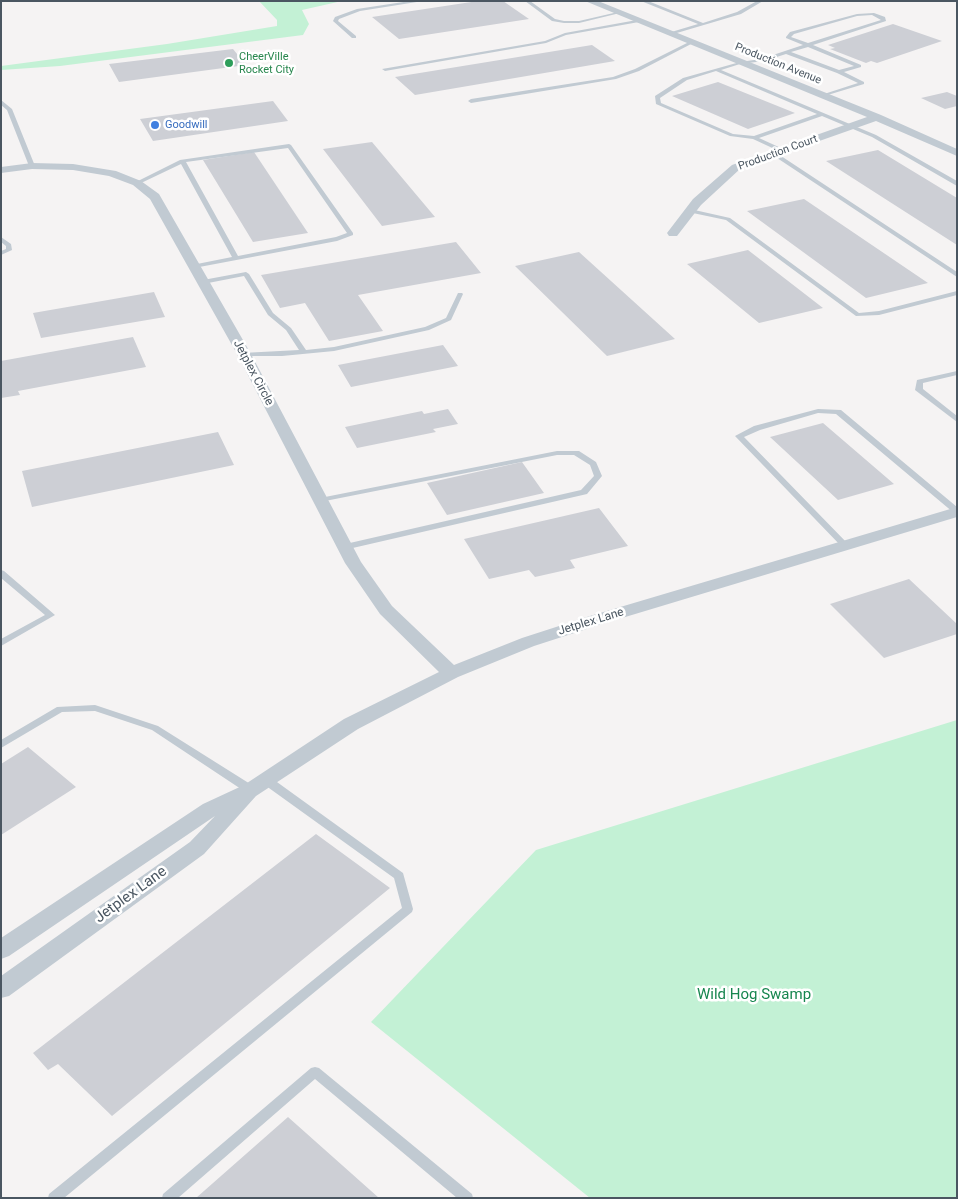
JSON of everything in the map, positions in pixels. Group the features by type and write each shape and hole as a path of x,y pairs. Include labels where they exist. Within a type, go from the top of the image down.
{"street":[{"name":"Production Avenue","path":"588,1 877,117 957,153"},
{"name":"Production Court","path":"673,233 697,202 736,167 854,127 877,117"},
{"name":"Jetplex Circle","path":"1,170 32,166 73,167 112,173 137,183 155,197 244,354 353,563 386,610 451,673"},
{"name":"Jetplex Lane","path":"1,950 210,809 259,785 351,724 451,673 528,642 957,512"},
{"name":"Jetplex Lane","path":"1,988 198,848 259,785"}],"lane":[{"path":"354,37 335,21 337,18 359,10 421,1"},
{"path":"527,1 554,20 564,22 579,22 618,13"},
{"path":"643,1 702,24"},
{"path":"670,34 740,13 761,1"},
{"path":"839,72 859,66 808,45 788,36 857,15 872,14 885,20 882,23 808,45 762,60 740,63 685,79 657,97 659,104 732,135 754,138 957,275"},
{"path":"385,70 546,42 565,34 637,21"},
{"path":"471,101 614,78 637,70 691,43"},
{"path":"786,52 862,83 823,96"},
{"path":"717,70 874,136 957,184"},
{"path":"1,102 9,109 32,166"},
{"path":"754,138 823,114"},
{"path":"137,183 182,161 289,146 352,234 337,239 194,266"},
{"path":"182,161 236,258"},
{"path":"690,211 728,220 750,234 858,315 878,313 957,293"},
{"path":"1,239 8,245 10,250 1,254"},
{"path":"203,282 246,274 270,314 289,329 304,352"},
{"path":"244,354 282,354 334,349 427,329 449,319 460,294"},
{"path":"957,373 920,382 919,390 957,420"},
{"path":"845,545 739,436 757,428 818,411 838,412 957,512"},
{"path":"320,500 557,453 576,453 593,464 598,476 584,492 344,547"},
{"path":"1,573 51,615 1,643"},
{"path":"1,745 60,709 95,708 155,728 259,785 399,876 408,909 54,1198"},
{"path":"168,1198 316,1072 467,1198"}],"green space":[{"path":"259,1 342,1 302,10 309,24 303,35 60,66 1,70 1,66 167,44 277,26 277,20"},
{"name":"Wild Hog Swamp","path":"957,720 957,1198 590,1198 371,1022 536,850"}],"building":[{"path":"478,1 503,1 529,19 399,39 372,17"},
{"path":"893,24 942,41 877,63 871,61 866,63 830,49 835,48 828,45"},
{"path":"592,45 615,61 415,95 395,77"},
{"path":"233,49 246,65 119,82 109,64"},
{"path":"718,82 795,113 748,129 672,96"},
{"path":"947,92 957,96 957,106 945,109 921,98"},
{"path":"273,101 288,121 153,141 140,119"},
{"path":"372,142 435,217 382,226 323,149"},
{"path":"878,150 957,198 957,245 826,161"},
{"path":"254,152 308,233 253,242 203,160"},
{"path":"804,199 928,283 866,298 747,211"},
{"path":"456,242 481,273 358,295 383,331 329,341 305,303 280,308 261,275"},
{"path":"748,250 823,308 759,323 687,264"},
{"path":"579,252 675,339 607,356 515,266"},
{"path":"154,292 165,317 41,338 33,313"},
{"path":"133,337 146,367 18,391 20,395 1,398 1,361"},
{"path":"443,345 458,366 351,387 338,365"},
{"path":"448,409 458,424 433,429 436,432 357,448 345,427 422,411 424,414"},
{"path":"823,423 894,484 838,500 770,437"},
{"path":"218,432 234,465 32,507 22,471"},
{"path":"522,462 544,493 447,515 427,483"},
{"path":"599,508 628,546 570,560 575,568 535,577 529,570 489,579 464,539"},
{"path":"909,579 957,624 957,634 884,658 830,604"},
{"path":"28,747 76,787 1,835 1,764"},
{"path":"316,834 390,888 112,1116 58,1064 48,1070 33,1053"},
{"path":"288,1117 379,1198 196,1198"}],"place":[{"name":"CheerVille Rocket City","path":"229,63"},
{"name":"Goodwill","path":"155,125"}]}
